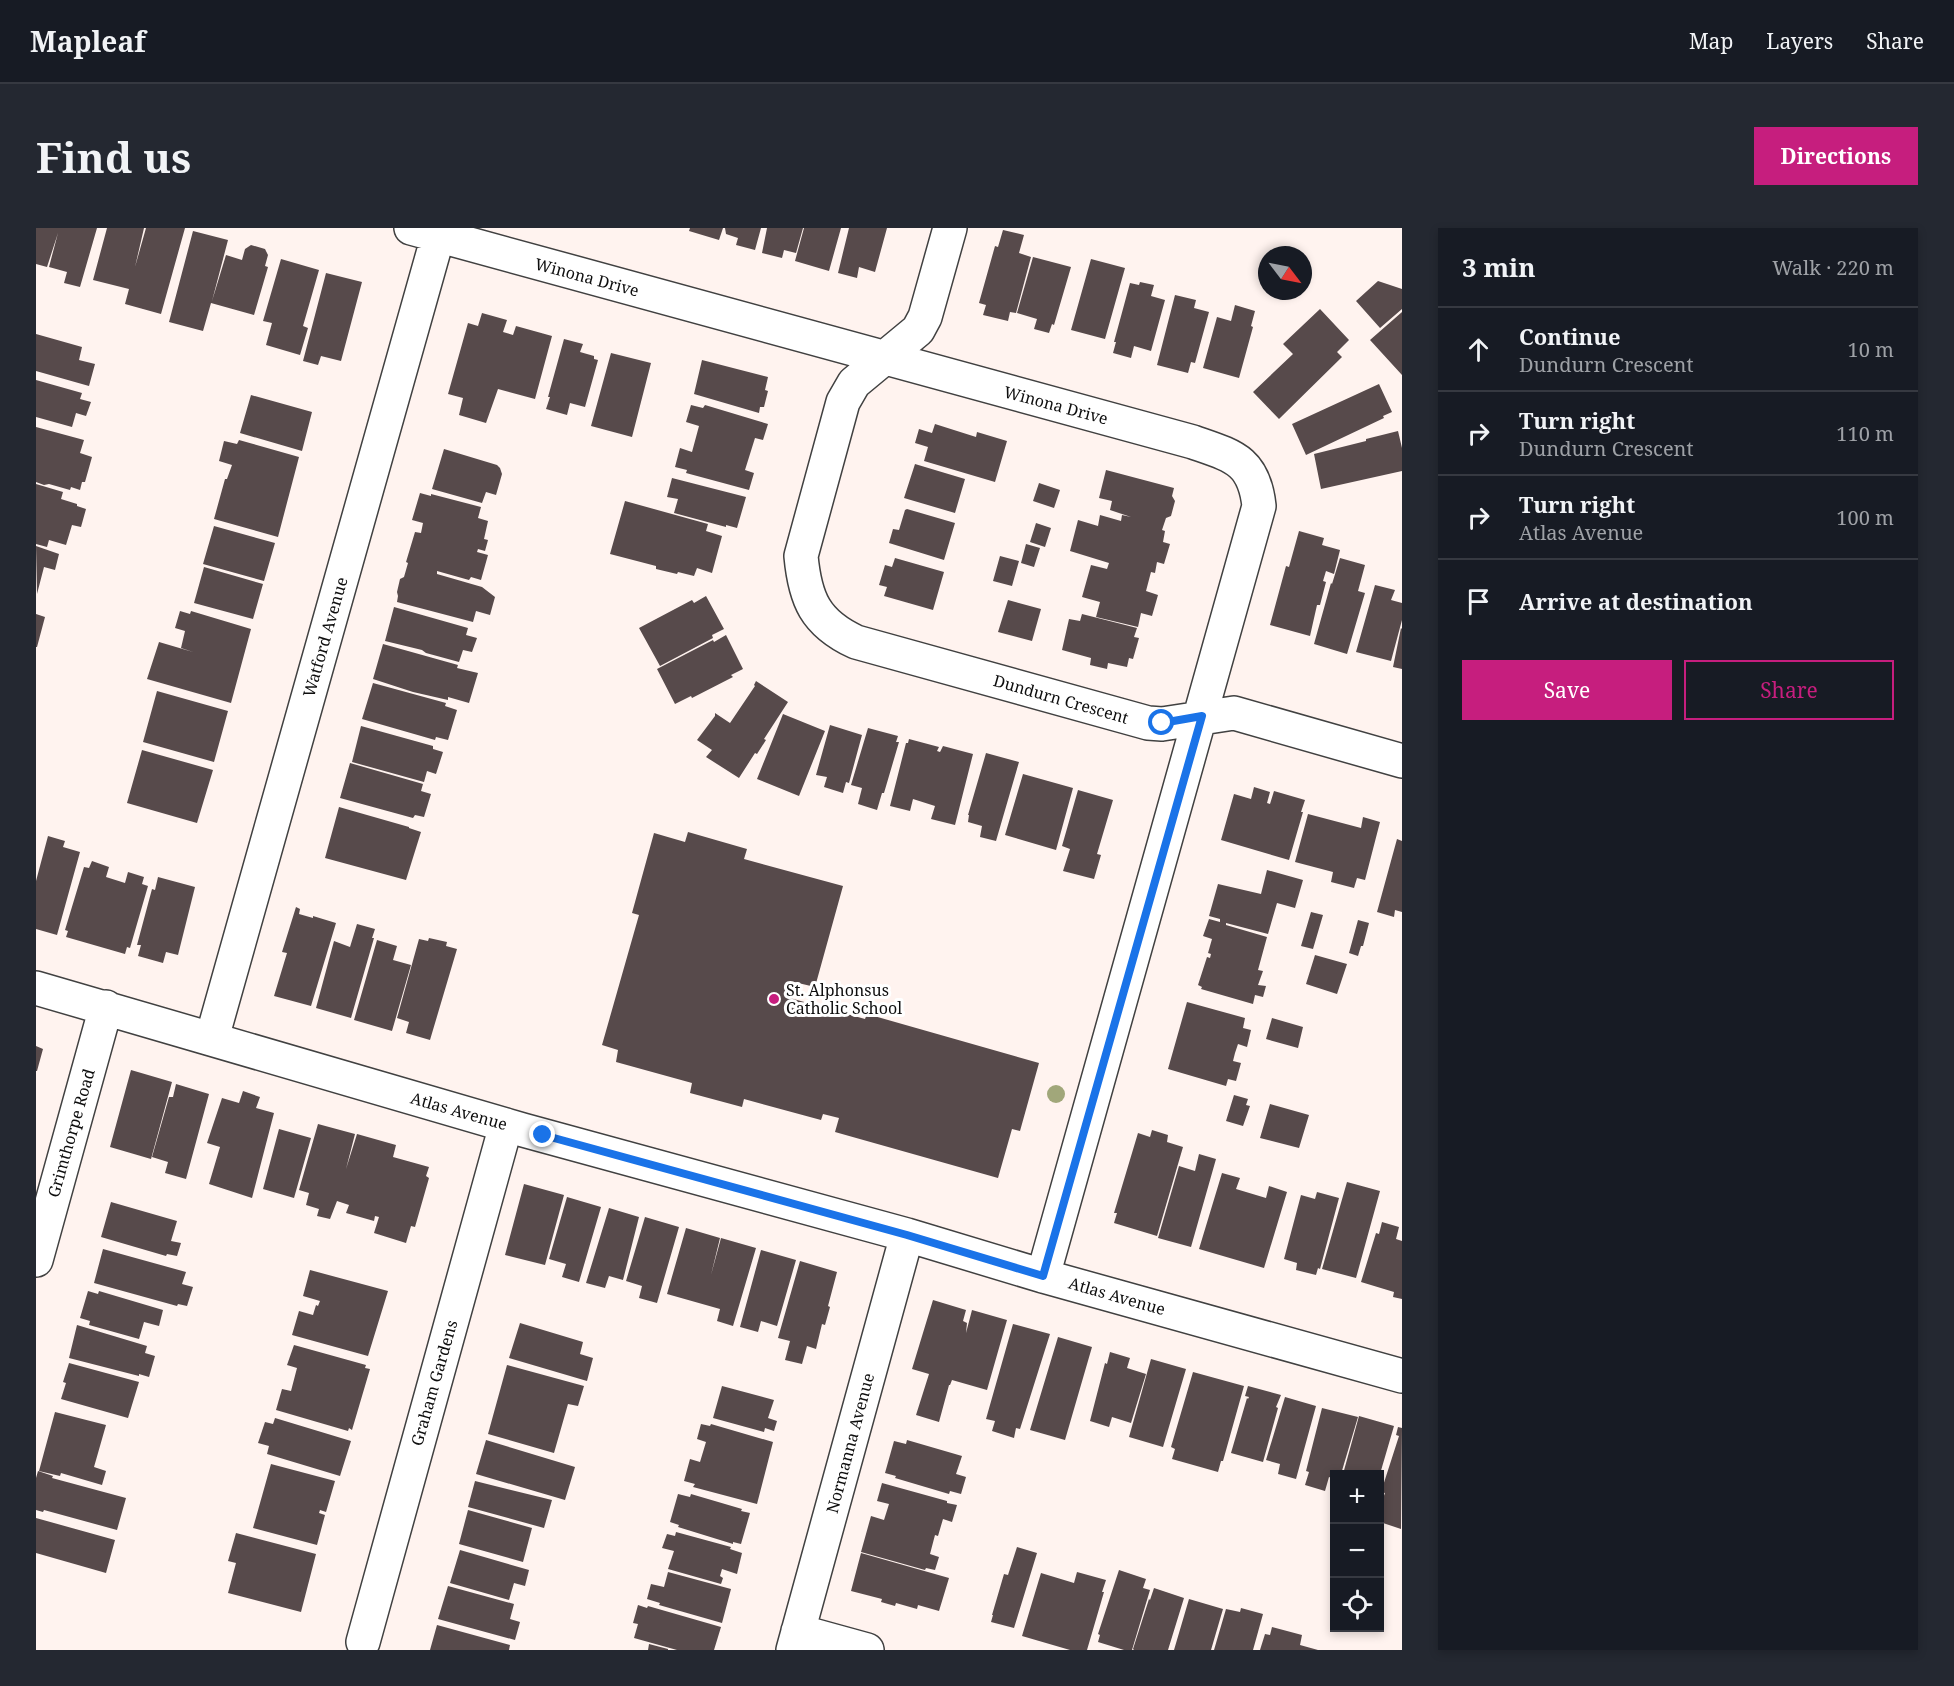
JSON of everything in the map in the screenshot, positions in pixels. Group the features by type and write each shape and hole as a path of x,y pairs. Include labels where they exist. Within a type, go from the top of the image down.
{"street":[{"name":"Dundurn Crescent","path":"950,228 925,316 918,330 854,383 843,402 801,556 803,580 809,600 823,620 841,635 856,642 1149,723 1202,716"},
{"name":"Winona Drive","path":"424,232 1201,445 1227,454 1240,462 1250,473 1257,488 1260,506 1202,716"},
{"name":"Watford Avenue","path":"212,1038 424,232"},
{"path":"1043,1276 1202,716 1234,712 1402,761"},
{"name":"Atlas Avenue","path":"36,988 507,1125 907,1235 1043,1276 1402,1376"},
{"name":"Grimthorpe Road","path":"36,1260 106,1007"},
{"name":"Graham Gardens","path":"363,1642 507,1125"},
{"name":"Normanna Avenue","path":"795,1640 907,1235"},
{"path":"795,1640 867,1650"}],"building":[{"path":"36,228 97,228 80,287 64,283 67,272 49,267 58,233 47,267 36,264"},
{"path":"107,228 144,228 135,267 146,228 185,228 161,314 125,304 129,289 93,280"},
{"path":"690,228 723,228 719,240 689,231"},
{"path":"725,228 761,228 755,250 736,245 738,238 726,234"},
{"path":"767,228 803,228 796,253 784,250 782,258 762,253"},
{"path":"804,228 841,228 829,271 795,261"},
{"path":"849,228 887,228 875,272 859,267 857,278 838,273"},
{"path":"1003,230 1024,235 1019,253 1031,257 1016,313 1010,312 1008,321 983,315 986,305 979,303 995,246 998,247"},
{"path":"193,231 228,240 212,301 226,255 242,260 245,249 251,245 265,249 268,255 265,266 268,267 254,315 211,303 203,331 169,322"},
{"path":"1033,257 1071,267 1054,325 1052,324 1049,333 1034,329 1037,319 1017,313"},
{"path":"281,259 319,270 303,326 308,328 300,355 266,345 272,323 263,321"},
{"path":"1091,259 1125,268 1105,339 1071,330"},
{"path":"326,273 362,282 341,361 321,356 318,365 303,361"},
{"path":"1378,281 1402,289 1402,309 1380,328 1356,301"},
{"path":"1140,282 1154,285 1151,296 1165,300 1151,351 1134,346 1131,358 1113,353 1116,342 1114,342 1130,283 1139,285"},
{"path":"1175,295 1196,300 1194,308 1209,312 1195,363 1191,362 1188,373 1157,365"},
{"path":"1235,305 1255,311 1239,378 1203,368 1217,317 1231,321"},
{"path":"1320,309 1349,340 1337,352 1342,357 1279,419 1253,392 1293,354 1283,344"},
{"path":"1402,312 1402,375 1370,340"},
{"path":"482,313 507,320 503,332 513,335 516,326 552,336 535,399 498,389 486,423 459,415 463,398 448,394 468,323 478,326"},
{"path":"36,334 82,347 79,360 95,364 89,386 36,371"},
{"path":"564,339 583,344 580,352 594,356 594,359 598,360 585,407 570,403 567,415 546,409"},
{"path":"611,353 651,363 632,437 591,426"},
{"path":"702,360 768,377 765,390 768,391 764,407 760,407 759,413 694,394"},
{"path":"36,380 82,393 80,399 91,402 86,416 76,413 72,427 36,417"},
{"path":"1379,384 1392,412 1306,455 1292,424"},
{"path":"251,395 312,412 302,451 240,433"},
{"path":"691,405 703,408 705,405 768,424 763,440 755,438 745,470 754,473 749,490 686,473 687,470 675,467 680,448 692,452 699,426 686,422"},
{"path":"935,424 976,437 977,432 1007,441 995,482 924,461 928,447 915,443 919,429 932,433"},
{"path":"36,427 84,440 80,453 92,457 85,482 82,482 80,490 36,482"},
{"path":"1398,431 1402,448 1402,471 1321,489 1314,454"},
{"path":"239,440 299,457 278,537 214,519 225,479 232,465 219,461 224,441 237,444"},
{"path":"444,449 497,465 502,474 496,495 486,492 482,503 432,489"},
{"path":"915,464 965,479 955,513 904,498"},
{"path":"1106,470 1174,488 1172,496 1175,501 1171,516 1166,518 1162,530 1165,531 1163,542 1170,544 1164,564 1157,562 1155,573 1151,572 1146,591 1158,595 1152,616 1141,613 1138,627 1096,617 1100,602 1082,597 1091,565 1107,569 1109,563 1070,551 1078,520 1098,526 1100,515 1121,521 1122,515 1131,517 1110,510 1112,501 1099,498"},
{"path":"672,478 746,497 737,528 674,513 678,499 667,497"},
{"path":"1039,483 1060,490 1054,508 1033,501"},
{"path":"36,484 63,492 61,499 86,509 81,527 72,525 66,545 49,540 47,547 36,544"},
{"path":"420,493 481,507 478,518 488,521 484,539 488,540 485,551 478,549 477,552 488,555 481,580 471,577 469,580 437,571 437,574 482,587 495,597 490,615 476,611 473,622 397,602 400,579 404,577 415,532 421,533 423,523 412,520"},
{"path":"625,501 708,524 706,531 722,536 712,573 697,568 694,576 678,572 677,574 610,554"},
{"path":"907,509 955,523 944,560 889,543 893,529 899,530"},
{"path":"1036,523 1051,528 1045,547 1030,542"},
{"path":"214,526 275,543 264,581 203,564"},
{"path":"1299,531 1324,538 1322,545 1340,550 1334,574 1326,571 1323,581 1326,582 1320,605 1317,605 1310,636 1270,625 1286,566 1289,567"},
{"path":"1026,544 1040,548 1034,567 1021,563"},
{"path":"36,546 59,554 55,570 44,567 37,594"},
{"path":"1000,556 1019,561 1012,586 993,581"},
{"path":"895,558 944,572 933,610 884,596 887,587 879,585 885,565 892,567"},
{"path":"1340,558 1365,565 1358,591 1365,593 1347,654 1314,644"},
{"path":"204,567 263,584 253,619 194,603"},
{"path":"1375,585 1395,590 1391,600 1402,603 1402,620 1391,661 1356,652"},
{"path":"706,596 724,629 712,635 713,638 660,666 639,628 692,600 694,603"},
{"path":"1008,600 1041,609 1032,641 998,632"},
{"path":"394,607 468,628 466,635 477,638 472,652 463,650 459,662 385,641"},
{"path":"180,611 190,614 191,611 251,629 231,703 147,679 159,642 193,652 181,648 185,631 175,628"},
{"path":"36,614 45,617 37,647 36,647"},
{"path":"1082,614 1137,628 1134,637 1139,638 1133,659 1129,658 1127,667 1108,663 1107,669 1090,665 1091,658 1062,650 1069,619 1080,621"},
{"path":"1402,629 1402,669 1393,667"},
{"path":"726,635 743,669 731,675 733,677 675,704 657,669"},
{"path":"383,644 458,665 457,668 478,673 469,703 448,697 448,700 413,692 373,679"},
{"path":"756,681 788,702 757,754 755,753 739,778 706,757 712,750 697,740 715,713 730,723"},
{"path":"373,683 446,703 445,706 457,710 448,740 436,737 435,740 362,719"},
{"path":"157,691 228,711 214,762 143,742"},
{"path":"783,714 825,731 799,796 757,779"},
{"path":"830,725 862,735 849,783 846,782 843,793 824,787 827,777 816,775"},
{"path":"361,726 433,746 433,749 443,752 436,774 427,771 424,782 352,762"},
{"path":"868,728 898,736 896,742 899,742 877,810 858,804 862,788 851,785"},
{"path":"909,739 939,747 937,751 940,752 943,746 973,754 955,825 931,819 935,806 913,799 910,811 890,806"},
{"path":"142,750 213,770 197,823 127,803"},
{"path":"986,753 1019,762 996,841 980,837 982,826 968,822"},
{"path":"350,763 423,784 421,791 431,794 424,817 415,815 413,818 340,798"},
{"path":"1023,774 1073,788 1056,850 1005,835"},
{"path":"1254,787 1270,792 1267,803 1270,804 1274,791 1305,800 1289,860 1221,840 1234,794 1251,799"},
{"path":"1078,790 1113,800 1097,854 1101,855 1094,879 1063,871 1070,849 1062,846"},
{"path":"339,807 421,832 406,880 325,858"},
{"path":"1308,814 1361,828 1363,817 1380,822 1365,880 1357,878 1354,888 1331,882 1333,872 1295,862"},
{"path":"688,832 747,849 744,859 843,886 815,987 794,982 790,998 865,1019 867,1014 1039,1063 1020,1131 1012,1129 998,1178 835,1132 839,1118 823,1114 821,1120 744,1099 742,1107 690,1093 692,1083 616,1062 618,1050 602,1045 639,915 632,913 654,833 685,842"},
{"path":"48,836 65,841 63,847 80,852 57,935 36,929 36,881"},
{"path":"1397,839 1402,841 1402,912 1395,910 1394,917 1377,912"},
{"path":"92,861 109,867 106,877 125,883 128,872 144,877 142,884 148,886 130,948 127,947 125,954 66,937 68,931 65,930 84,867 89,868"},
{"path":"1267,870 1303,880 1295,908 1277,903 1268,934 1226,923 1226,925 1267,937 1258,970 1263,971 1258,985 1266,986 1263,997 1255,995 1253,1004 1201,989 1202,987 1198,985 1207,957 1210,958 1211,954 1208,953 1212,939 1203,936 1209,919 1220,922 1220,919 1209,916 1218,884 1261,894"},
{"path":"158,877 195,887 178,955 166,952 163,963 138,956 141,945 137,945 152,889 155,890"},
{"path":"296,907 300,909 299,914 336,923 311,1006 274,996 287,953 282,952"},
{"path":"1311,912 1323,915 1313,949 1301,946"},
{"path":"1358,920 1369,923 1358,956 1349,953"},
{"path":"357,924 375,929 351,1018 316,1008 334,941 350,947"},
{"path":"429,938 447,942 446,946 457,949 430,1040 406,1033 409,1022 397,1018 419,939 428,941"},
{"path":"377,940 397,946 393,960 411,965 392,1031 354,1020"},
{"path":"1315,955 1347,964 1337,994 1306,984"},
{"path":"1187,1002 1245,1018 1243,1028 1251,1030 1247,1047 1238,1044 1235,1053 1233,1061 1241,1063 1236,1081 1228,1079 1226,1086 1168,1069"},
{"path":"1272,1018 1303,1027 1298,1048 1266,1039"},
{"path":"36,1046 43,1049 37,1071 36,1071"},
{"path":"131,1070 172,1082 151,1159 110,1147"},
{"path":"176,1084 209,1094 186,1179 165,1173 168,1162 152,1157 169,1097 173,1097"},
{"path":"243,1091 260,1097 256,1108 274,1113 252,1198 209,1184 220,1147 207,1143 222,1098 239,1103"},
{"path":"1234,1095 1248,1099 1246,1105 1250,1106 1243,1126 1226,1121"},
{"path":"1270,1104 1309,1115 1299,1148 1260,1138"},
{"path":"318,1124 355,1134 346,1169 357,1134 396,1145 393,1157 429,1167 426,1176 429,1178 415,1227 411,1226 406,1243 374,1233 379,1217 375,1216 374,1221 346,1213 349,1205 337,1201 330,1219 317,1216 319,1209 306,1205 309,1193 299,1190"},
{"path":"279,1129 311,1138 294,1198 263,1189"},
{"path":"1152,1130 1168,1135 1167,1142 1183,1147 1157,1236 1114,1223 1117,1213 1114,1213 1138,1133 1150,1137"},
{"path":"1199,1154 1216,1159 1191,1247 1158,1238 1179,1166 1195,1171"},
{"path":"1222,1173 1240,1178 1236,1189 1266,1198 1269,1186 1287,1192 1264,1268 1199,1249"},
{"path":"1347,1182 1380,1191 1356,1278 1322,1269"},
{"path":"524,1184 564,1195 545,1265 505,1255"},
{"path":"1317,1192 1339,1198 1320,1269 1318,1268 1316,1275 1296,1270 1297,1263 1284,1259 1301,1195 1315,1199"},
{"path":"567,1197 601,1207 579,1282 562,1277 566,1264 549,1259"},
{"path":"111,1202 177,1221 171,1241 181,1243 177,1256 167,1254 166,1256 101,1237"},
{"path":"609,1208 639,1217 623,1280 609,1276 605,1288 586,1283"},
{"path":"645,1217 679,1227 657,1303 639,1298 642,1286 626,1281"},
{"path":"1382,1222 1399,1227 1396,1239 1402,1241 1402,1299 1393,1297 1394,1292 1361,1282 1376,1233 1379,1234"},
{"path":"686,1228 720,1238 711,1275 721,1238 756,1248 733,1326 717,1321 720,1309 667,1294"},
{"path":"103,1249 186,1272 182,1284 193,1287 187,1306 178,1304 177,1306 94,1283"},
{"path":"761,1250 796,1260 777,1326 761,1321 758,1332 740,1327"},
{"path":"800,1261 837,1272 828,1306 830,1307 825,1325 822,1324 816,1349 807,1346 802,1364 785,1360 790,1341 778,1338"},
{"path":"310,1270 388,1291 368,1356 292,1335 299,1311 313,1315 320,1301 303,1296"},
{"path":"88,1291 98,1294 99,1291 163,1310 159,1326 144,1322 139,1339 89,1325 90,1321 80,1318"},
{"path":"933,1300 966,1310 963,1321 967,1323 966,1333 972,1310 1007,1320 987,1390 952,1380 939,1422 916,1415 929,1374 912,1369"},
{"path":"520,1323 583,1342 580,1354 593,1358 587,1381 509,1358"},
{"path":"1013,1324 1050,1334 1020,1429 1016,1428 1014,1438 992,1431 995,1421 986,1419"},
{"path":"77,1325 147,1346 145,1353 155,1356 149,1377 69,1358"},
{"path":"1058,1337 1092,1347 1065,1440 1030,1430"},
{"path":"294,1345 366,1365 365,1368 370,1369 352,1430 349,1428 348,1431 276,1410 282,1389 291,1391 297,1368 287,1365"},
{"path":"1110,1352 1130,1358 1127,1368 1146,1374 1131,1423 1112,1417 1109,1427 1090,1421"},
{"path":"1151,1359 1186,1369 1163,1447 1129,1437"},
{"path":"69,1363 139,1382 128,1418 61,1399"},
{"path":"507,1365 584,1386 578,1406 568,1404 554,1453 488,1434"},
{"path":"1193,1372 1244,1386 1218,1472 1172,1459 1175,1449 1171,1447"},
{"path":"722,1386 774,1400 768,1418 777,1421 774,1431 765,1428 764,1432 713,1418"},
{"path":"1248,1386 1281,1395 1263,1462 1231,1453 1249,1397 1245,1396"},
{"path":"1285,1397 1316,1406 1296,1479 1278,1474 1280,1464 1266,1460"},
{"path":"1322,1408 1358,1417 1342,1470 1330,1470 1325,1491 1305,1485 1309,1472 1306,1471"},
{"path":"55,1412 106,1425 94,1467 106,1471 102,1485 61,1473 60,1476 39,1471"},
{"path":"1359,1416 1394,1426 1381,1470 1344,1470"},
{"path":"275,1418 351,1441 340,1476 267,1454 269,1446 258,1443 265,1422 273,1424"},
{"path":"701,1424 710,1426 711,1424 773,1442 757,1504 693,1487 695,1484 684,1481 690,1459 700,1462 706,1442 697,1439"},
{"path":"1398,1427 1402,1428 1401,1529 1384,1523 1384,1483 1399,1436 1396,1435"},
{"path":"486,1440 575,1467 565,1500 476,1474"},
{"path":"907,1440 962,1456 956,1474 966,1477 961,1494 950,1491 949,1494 885,1473 894,1441 906,1444"},
{"path":"271,1464 335,1481 326,1512 320,1510 319,1513 325,1515 317,1545 253,1528"},
{"path":"38,1471 53,1476 52,1478 126,1498 117,1530 44,1510 43,1512 36,1510"},
{"path":"475,1481 552,1500 544,1528 468,1507"},
{"path":"882,1483 957,1505 952,1522 943,1519 938,1536 935,1535 930,1554 939,1557 935,1570 926,1568 925,1570 861,1552 871,1516 884,1520 889,1504 877,1501"},
{"path":"678,1494 690,1497 691,1494 750,1513 741,1544 733,1542 733,1544 678,1527 679,1525 670,1522"},
{"path":"468,1510 532,1528 523,1562 459,1544"},
{"path":"36,1518 115,1540 106,1573 36,1553"},
{"path":"676,1532 731,1547 730,1549 742,1553 737,1574 722,1569 721,1584 668,1569 674,1551 662,1548 667,1534 675,1536"},
{"path":"236,1533 316,1554 301,1612 228,1593 236,1563 228,1561"},
{"path":"1017,1547 1037,1553 1014,1628 991,1622 1004,1574 1008,1575"},
{"path":"460,1550 529,1570 525,1586 514,1583 509,1600 450,1583"},
{"path":"861,1553 949,1578 939,1611 918,1605 917,1609 896,1603 895,1606 881,1602 882,1599 851,1591"},
{"path":"1119,1570 1146,1579 1143,1588 1150,1590 1132,1650 1124,1650 1098,1642 1100,1635 1098,1634"},
{"path":"668,1572 731,1589 722,1623 659,1605 660,1603 647,1599 651,1584 664,1587"},
{"path":"1077,1572 1106,1580 1087,1650 1070,1650 1022,1636 1041,1573 1074,1583"},
{"path":"448,1586 514,1604 510,1619 520,1622 515,1640 438,1619"},
{"path":"1154,1588 1184,1598 1168,1650 1134,1650 1149,1599"},
{"path":"1189,1599 1223,1609 1211,1650 1174,1650"},
{"path":"638,1605 721,1627 714,1650 677,1650 634,1638 638,1624 633,1623"},
{"path":"1241,1608 1263,1614 1253,1650 1214,1650 1226,1609 1240,1612"},
{"path":"437,1625 510,1645 509,1650 430,1650"},
{"path":"1272,1627 1302,1635 1300,1645 1318,1650 1260,1650 1265,1634 1270,1635"},
{"path":"649,1644 668,1649 668,1650 648,1650"}],"place":[{"name":"St. Alphonsus Catholic School","path":"774,999"}],"route":[{"path":"543,1135 907,1235 1043,1276 1202,716 1162,723"}]}
